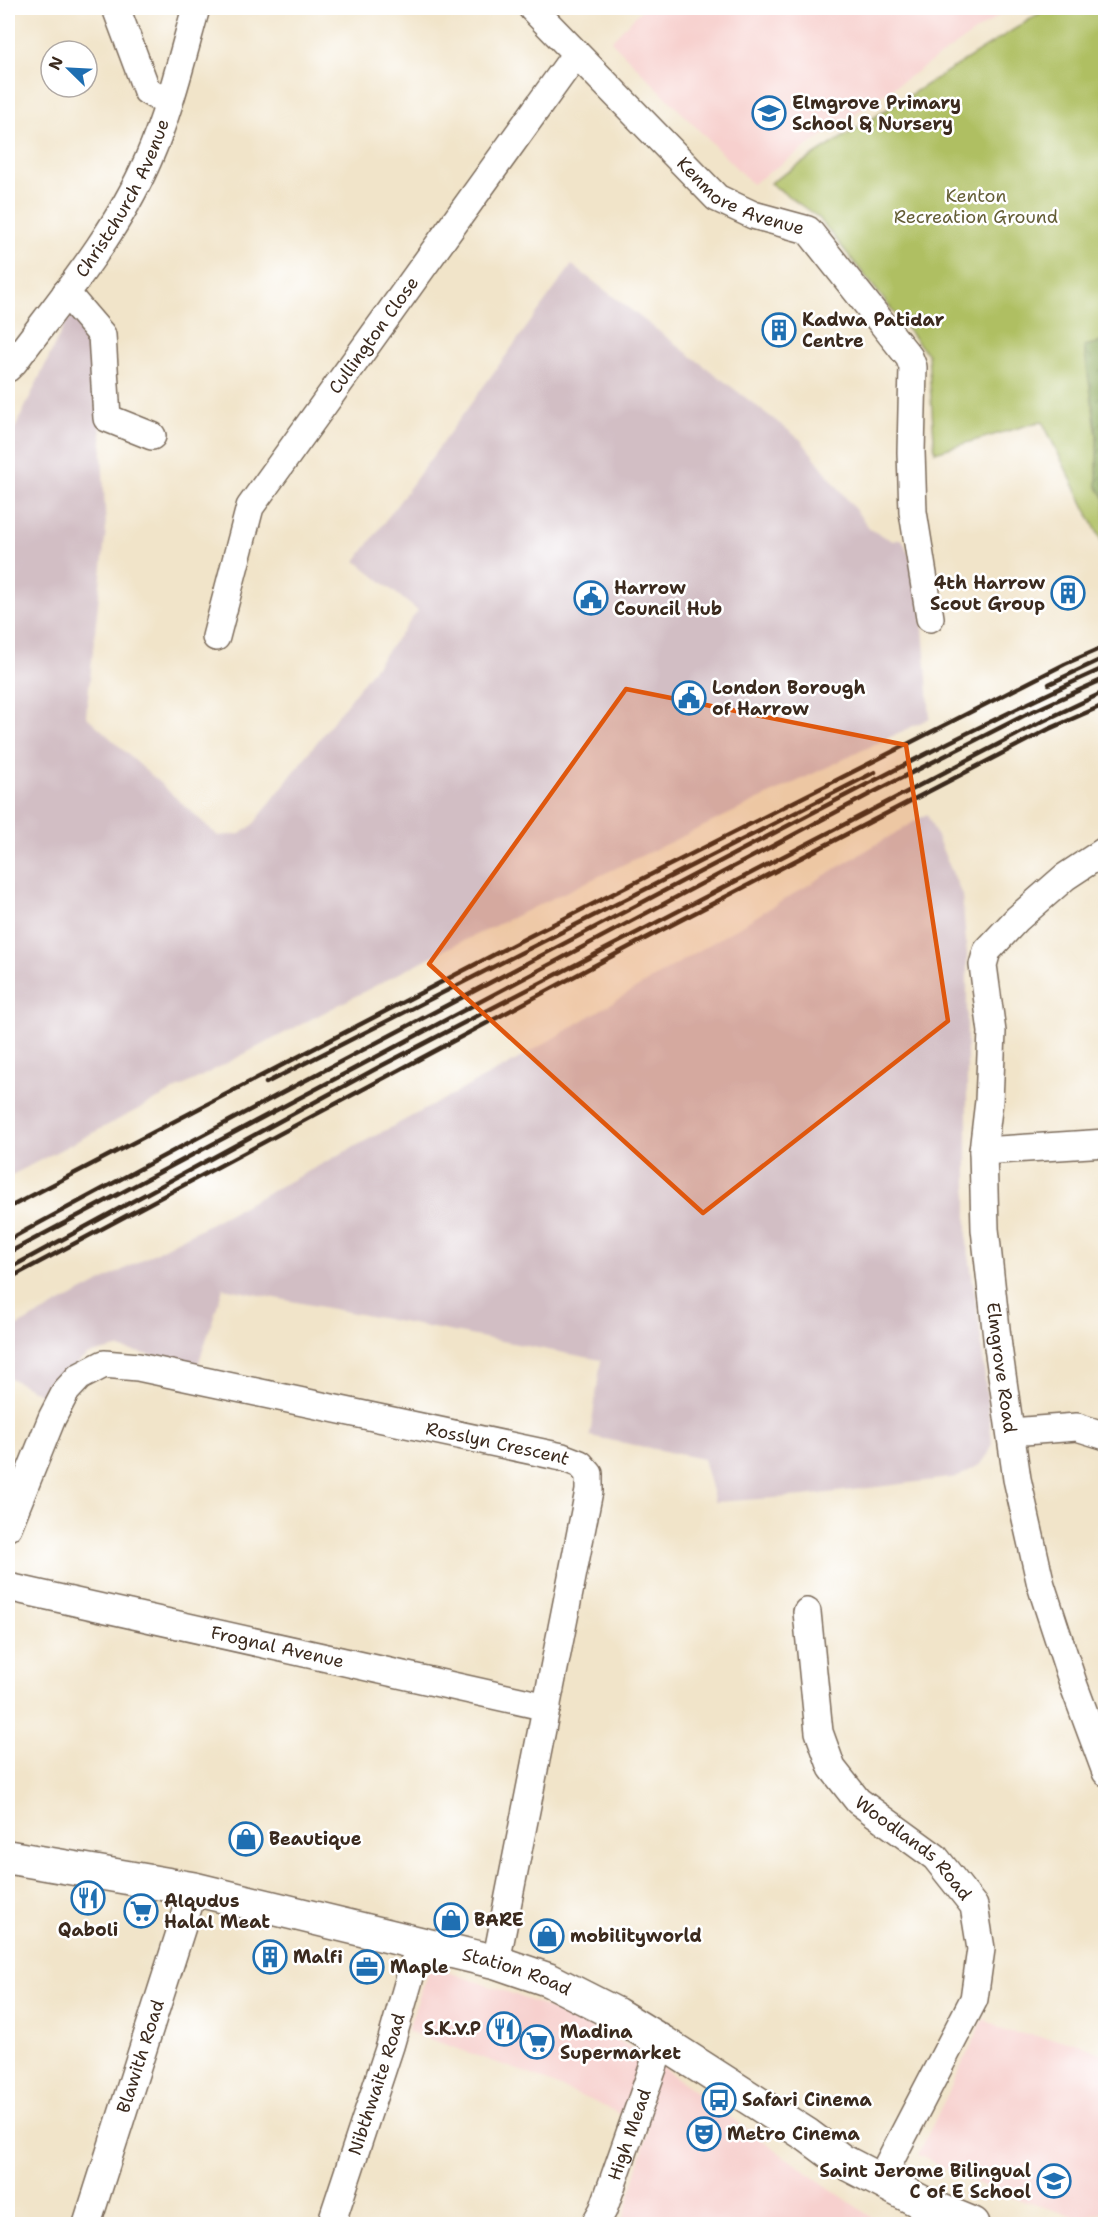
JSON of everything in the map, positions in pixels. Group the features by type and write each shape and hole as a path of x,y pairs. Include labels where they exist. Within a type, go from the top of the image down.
{"main road":[{"name":"Station Road","path":"8,1857 194,1889 420,1942 496,1962 549,1980 616,2014 662,2042 842,2160 927,2205 973,2224"}],"street":[{"path":"116,8 147,91 168,103"},
{"name":"Christchurch Avenue","path":"8,368 66,293 128,199 158,137 196,8"},
{"name":"Kenmore Avenue","path":"532,8 717,198 753,215 808,230 909,357 913,367 911,452 913,512 930,618"},
{"name":"Cullington Close","path":"216,637 250,507 576,54"},
{"path":"66,293 102,335 107,418 152,436"},
{"name":"Elmgrove Road","path":"1106,850 1065,877 1017,919 987,951 983,964 992,1032 989,1101 983,1151 985,1229 998,1347 1017,1479 1041,1585 1074,1686 1106,1772"},
{"path":"983,1151 1106,1143"},
{"name":"Rosslyn Crescent","path":"8,1527 52,1418 66,1391 78,1377 104,1364 138,1367 562,1457 580,1464 589,1474 589,1491 496,1962"},
{"path":"1011,1432 1077,1427 1106,1436"},
{"name":"Frognal Avenue","path":"8,1587 547,1707"},
{"name":"Woodlands Road","path":"807,1612 819,1732 832,1768 858,1801 935,1857 974,1906 981,1949 974,1999 880,2180"},
{"name":"Blawith Road","path":"87,2224 194,1889"},
{"name":"Nibthwaite Road","path":"331,2224 387,2055 420,1942"},
{"name":"High Mead","path":"595,2224 603,2210 662,2042"}],"highlighted area":[{"path":"626,689 906,745 948,1021 703,1213 429,964"}],"shaded area":[{"name":"Elmgrove Primary School & Nursery","path":"643,8 1010,8 752,184 611,41"},
{"path":"572,265 801,440 871,530 893,541 902,539 919,576 930,718 440,952 8,1177 8,443 70,313 96,339 106,529 86,716 218,836 240,834 253,825 418,611 356,561"},
{"path":"927,814 962,895 967,954 967,1242 979,1321 992,1442 989,1453 981,1464 958,1477 804,1496 715,1502 703,1459 590,1436 601,1360 223,1288 198,1365 117,1348 87,1355 60,1379 48,1398 8,1377 8,1331 510,1064"},
{"path":"430,1966 513,1994 575,2019 647,2056 881,2224 622,2224 648,2130 610,2109 535,2076 407,2031"},
{"path":"984,2019 1004,2031 1074,2042 1105,2055 1105,2211 1081,2218 1000,2194 918,2155"}],"green space":[{"name":"Kenton Recreation Ground","path":"1048,8 1105,8 1105,548 1042,421 935,452 928,355 819,218 770,183"},
{"path":"1106,341 1105,499 1097,486 1097,436 1084,346"}],"railway":[{"path":"8,1208 524,939 1065,664 1106,646"},
{"path":"1049,684 1106,657"},
{"path":"8,1240 326,1069 931,751 1106,667"},
{"path":"8,1253 870,794 1027,714 1106,678"},
{"path":"8,1269 381,1066 1041,722 1106,691"},
{"path":"8,1279 631,946 1049,729 1106,704"},
{"path":"266,1083 875,772"}],"place":[{"name":"Elmgrove Primary School & Nursery","path":"769,113"},
{"name":"Kadwa Patidar Centre","path":"779,330"},
{"name":"4th Harrow Scout Group","path":"1068,593"},
{"name":"Harrow Council Hub","path":"591,598"},
{"name":"London Borough of Harrow","path":"689,698"},
{"name":"Beautique","path":"246,1839"},
{"name":"Qaboli","path":"88,1898"},
{"name":"Alqudus Halal Meat","path":"141,1911"},
{"name":"BARE","path":"451,1920"},
{"name":"mobilityworld","path":"547,1936"},
{"name":"Malfi","path":"270,1957"},
{"name":"Maple","path":"367,1967"},
{"name":"S.K.V.P","path":"504,2029"},
{"name":"Madina Supermarket","path":"537,2042"},
{"name":"Safari Cinema","path":"719,2100"},
{"name":"Metro Cinema","path":"704,2134"},
{"name":"Saint Jerome Bilingual C of E School","path":"1054,2181"}]}
